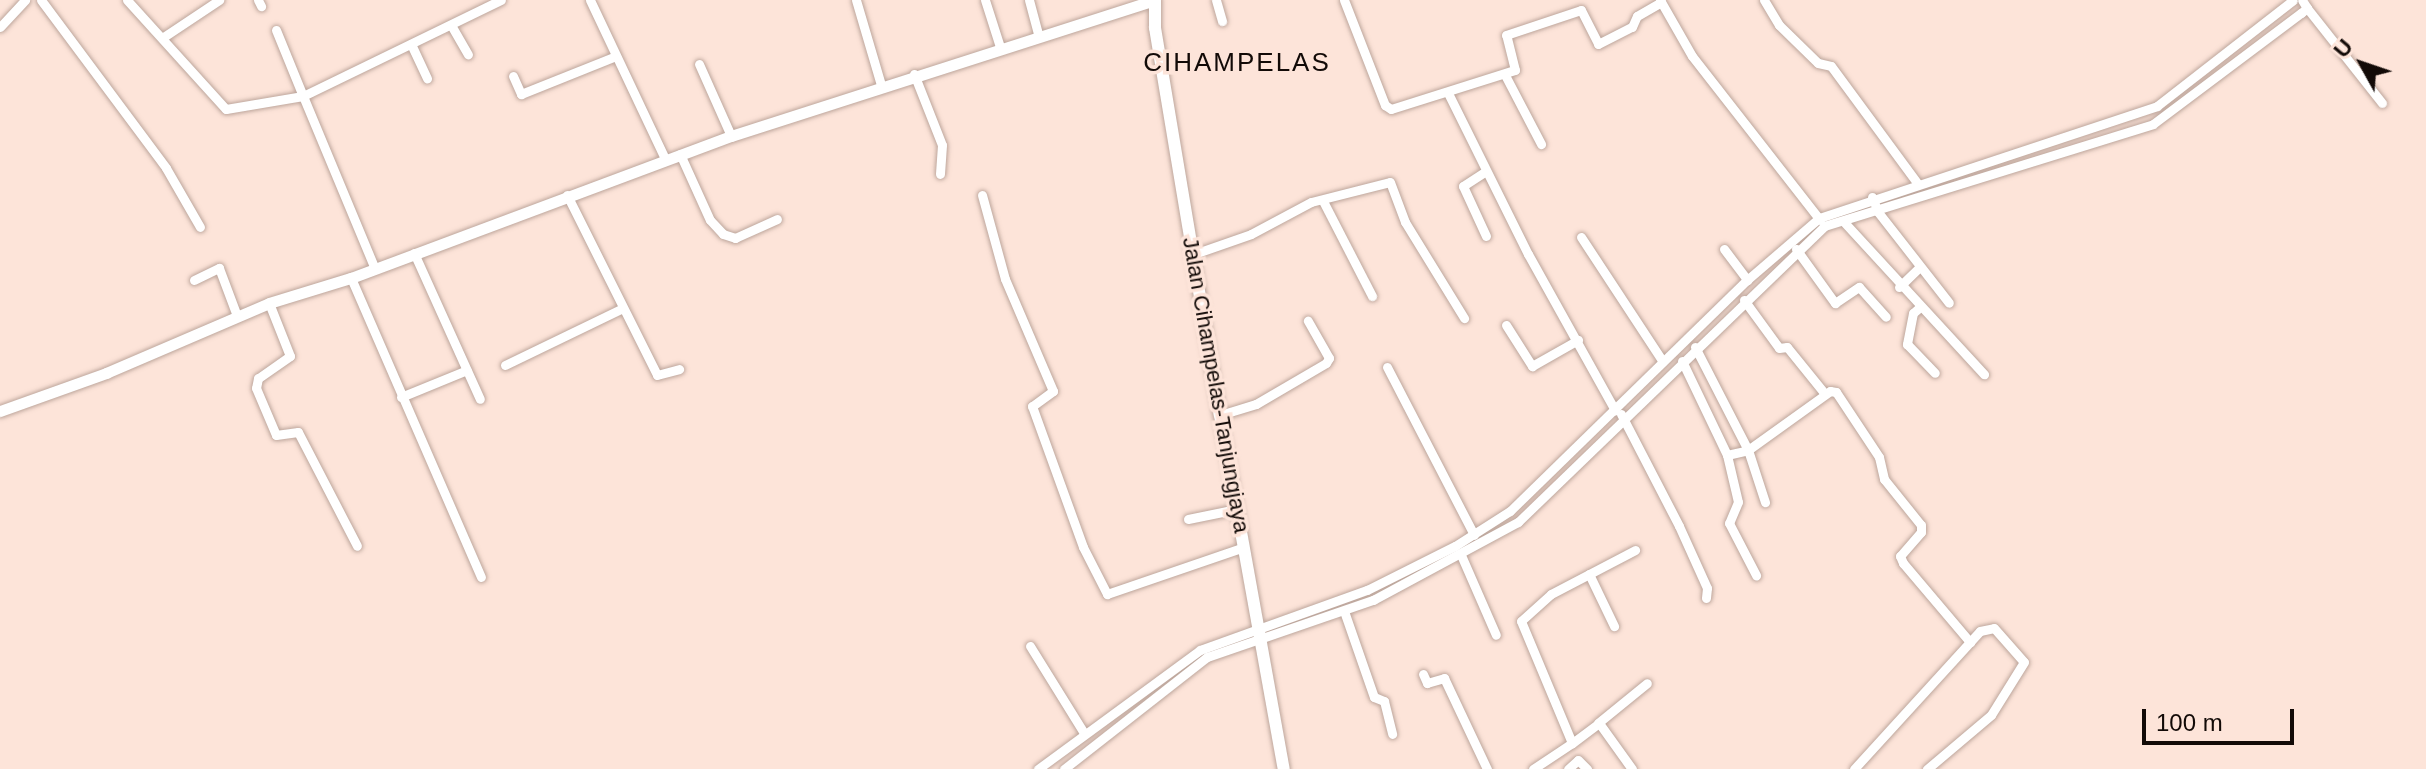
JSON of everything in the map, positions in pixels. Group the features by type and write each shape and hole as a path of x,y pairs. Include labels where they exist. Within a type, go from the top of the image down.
{"main road":[{"name":"Jalan Cihampelas-Tanjungjaya","path":"1152,0 1220,415 1284,769"}],"street":[{"path":"41,0 166,168 200,227"},
{"path":"127,0 226,109 303,96 501,0"},
{"path":"162,38 219,0"},
{"path":"590,0 665,159"},
{"path":"856,0 881,85"},
{"path":"985,0 1000,47"},
{"path":"1029,0 1038,34"},
{"path":"0,411 106,373 269,303 351,278 665,159 914,74 1152,0"},
{"path":"1216,0 1222,21"},
{"path":"1344,0 1386,107 1448,93 1516,69 1506,35 1581,10 1598,44 1632,27 1637,16 1661,1 1692,56 1821,222"},
{"path":"1764,0 1779,25 1818,63 1831,66 1918,184"},
{"path":"1064,769 1198,662 1461,555 1514,517 1620,412 1663,362 1747,280 1821,222 1872,197 2157,106 2293,0"},
{"path":"0,27 18,3"},
{"path":"1620,412 1682,361 1821,222 1844,222 1878,212 2153,124 2304,4 2382,103"},
{"path":"451,25 468,55"},
{"path":"276,30 375,269"},
{"path":"411,44 427,79"},
{"path":"513,76 521,94 616,56"},
{"path":"699,64 731,136"},
{"path":"914,74 942,145 940,174"},
{"path":"1505,75 1541,144"},
{"path":"1448,93 1486,171 1620,412 1679,526 1707,588 1706,598"},
{"path":"680,154 710,220 723,234 735,238 777,219"},
{"path":"1486,171 1463,186 1486,236"},
{"path":"1194,254 1323,201 1390,182 1412,235 1464,318"},
{"path":"567,195 658,377 679,369"},
{"path":"982,195 1005,279 1053,391 1032,406 1083,547 1107,594 1244,547"},
{"path":"1872,197 1878,212 1949,303"},
{"path":"1323,201 1372,296"},
{"path":"1844,222 1899,287 1984,374"},
{"path":"1581,237 1663,362"},
{"path":"1724,249 1747,280"},
{"path":"1796,249 1835,303 1859,287 1886,317"},
{"path":"414,253 480,399"},
{"path":"194,280 219,268 237,316"},
{"path":"1899,287 1919,268"},
{"path":"351,278 481,577"},
{"path":"1744,300 1779,348 1787,347 1825,394"},
{"path":"269,303 290,356 258,378 256,388 276,435 298,432 357,546"},
{"path":"1920,307 1913,313 1907,344 1935,373"},
{"path":"505,365 623,308"},
{"path":"1220,415 1256,404 1326,363 1329,358 1308,321"},
{"path":"1506,325 1532,366 1578,340"},
{"path":"1695,347 1748,450 1765,502"},
{"path":"1682,361 1727,455 1738,502 1729,523 1756,575"},
{"path":"1387,367 1474,535"},
{"path":"401,397 467,370"},
{"path":"1727,455 1748,450 1825,394 1836,392 1879,457 1884,479 1921,525 1921,532 1900,556 1903,563 1970,642"},
{"path":"1188,519 1237,509"},
{"path":"1038,769 1053,764 1084,733 1200,650 1344,611 1402,581 1474,535 1514,517"},
{"path":"1572,743 1521,621 1540,601 1635,550"},
{"path":"1461,555 1496,635"},
{"path":"1589,574 1614,626"},
{"path":"1344,611 1374,697 1384,701 1392,734"},
{"path":"1854,769 1970,642 1988,626 1994,628 2024,662 1991,715 1927,769"},
{"path":"1030,646 1084,733"},
{"path":"1423,674 1427,683 1444,678 1487,769"},
{"path":"1533,769 1572,743 1647,683"},
{"path":"1598,723 1632,769"},
{"path":"1568,769 1578,760 1587,769"}],"district":[{"name":"CIHAMPELAS","path":"1237,63"}]}
